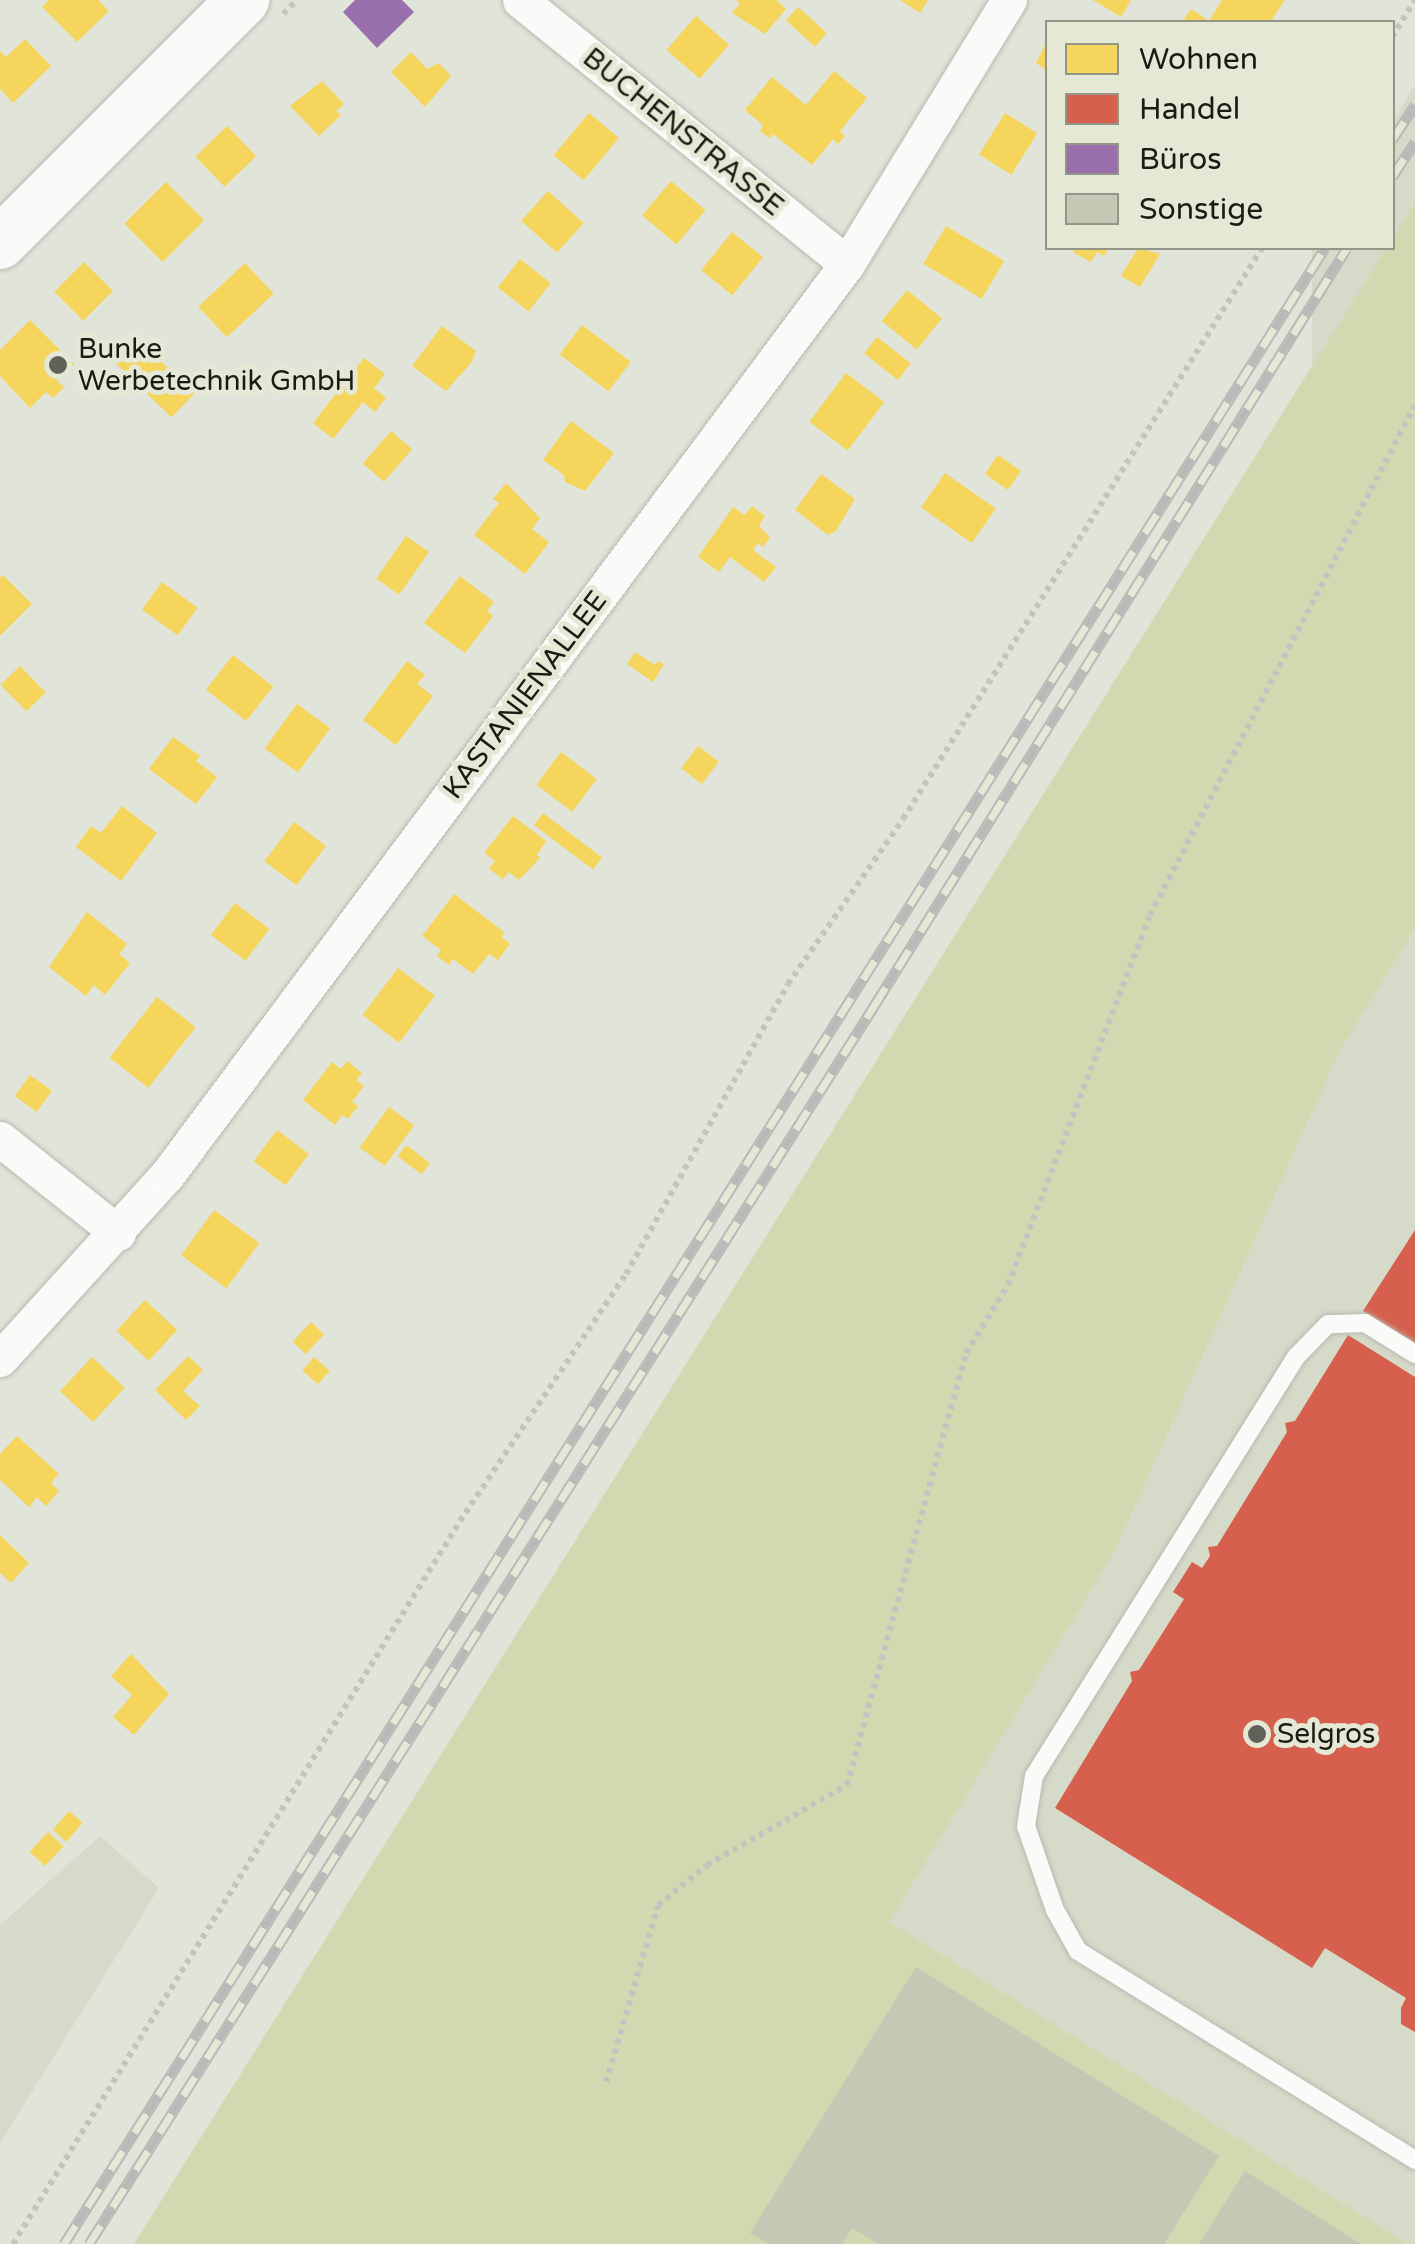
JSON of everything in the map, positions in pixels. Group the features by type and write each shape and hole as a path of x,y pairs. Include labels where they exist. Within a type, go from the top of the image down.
{"street":[{"path":"0,243 243,0"},
{"name":"BUCHENSTRASSE","path":"520,0 847,264"},
{"name":"KASTANIENALLEE","path":"0,1359 118,1234 179,1159 847,264 1009,0"},
{"path":"0,1139 118,1234"}],"lane":[{"path":"1415,1354 1365,1323 1328,1324 1296,1357 1034,1776 1026,1826 1055,1910 1078,1951 1415,2160"}],"path":[{"path":"1395,31 1415,0"},
{"path":"13,2244 460,1522 626,1274 788,984 903,818 1261,250"},
{"path":"606,2082 658,1905 707,1865 847,1784 966,1353 1008,1284 1150,915 1415,405"}],"shaded area":[{"path":"1415,85 1415,205 1395,238 1395,118"},
{"path":"1312,250 1388,250 1388,2244 1312,2244"},
{"path":"1415,928 1415,2244 1407,2244 888,1922 1115,1551 1339,1052"},
{"path":"100,1836 159,1888 0,2143 0,1925"}],"green space":[{"path":"1415,203 1415,928 1339,1052 1115,1551 889,1922 1408,2244 134,2244 1290,401 1386,250 1395,250 1395,236"}],"building: Wohnen":[{"path":"49,0 98,0 109,11 77,42 42,7"},
{"path":"736,0 776,0 786,9 765,34 732,13 740,4"},
{"path":"900,0 928,0 920,13"},
{"path":"1093,0 1131,0 1121,17"},
{"path":"1222,0 1285,0 1271,20 1210,20"},
{"path":"798,7 827,33 815,46 786,20"},
{"path":"1191,9 1208,20 1183,20"},
{"path":"696,16 729,45 700,79 666,50"},
{"path":"25,39 51,66 13,103 0,89 0,51 6,57"},
{"path":"1045,45 1045,69 1036,63"},
{"path":"411,52 427,69 439,63 451,76 425,107 391,72"},
{"path":"834,71 867,98 840,131 845,136 838,144 833,139 812,165 773,134 769,138 760,131 763,125 745,110 772,77 806,105"},
{"path":"322,81 344,104 336,111 341,115 319,136 290,106"},
{"path":"589,113 619,138 584,180 554,155"},
{"path":"1005,113 1037,133 1011,175 979,155"},
{"path":"227,126 256,156 225,187 195,157"},
{"path":"671,181 705,210 677,244 642,215"},
{"path":"166,182 204,220 162,262 124,224"},
{"path":"548,191 584,223 557,253 521,221"},
{"path":"946,226 1004,261 982,299 923,264"},
{"path":"732,232 763,257 732,295 701,270"},
{"path":"1108,250 1104,256 1097,252 1091,262 1073,252"},
{"path":"1137,250 1160,254 1140,287 1121,276"},
{"path":"520,259 551,283 529,311 498,287"},
{"path":"84,262 113,291 83,321 54,292"},
{"path":"245,263 274,294 227,337 198,307"},
{"path":"907,290 942,318 917,349 882,321"},
{"path":"30,320 74,364 57,381 64,387 53,398 46,392 30,408 0,376 0,350"},
{"path":"582,325 631,362 608,391 560,355"},
{"path":"442,326 476,351 471,363 446,391 412,366"},
{"path":"877,337 911,363 898,380 864,354"},
{"path":"139,340 194,393 171,417 116,364"},
{"path":"364,358 385,374 374,388 386,398 375,412 363,402 333,439 313,423"},
{"path":"846,373 884,402 848,451 809,422"},
{"path":"571,421 614,453 585,491 565,482 564,475 543,460"},
{"path":"391,431 412,449 384,482 363,463"},
{"path":"998,455 1021,471 1008,490 985,474"},
{"path":"945,473 996,509 972,543 921,507"},
{"path":"821,474 855,499 836,531 828,535 795,510"},
{"path":"506,483 540,518 532,529 549,542 525,574 474,535 499,503 493,499"},
{"path":"752,506 765,516 759,526 770,537 763,547 758,543 753,550 776,567 764,582 730,557 719,572 698,557 733,507 745,515"},
{"path":"406,536 429,552 399,595 376,579"},
{"path":"3,575 32,604 0,636 0,578"},
{"path":"460,576 494,602 487,611 493,616 465,653 424,623"},
{"path":"162,582 198,608 178,635 142,610"},
{"path":"635,652 655,665 658,661 664,664 653,682 627,664"},
{"path":"233,655 273,686 246,721 206,690"},
{"path":"407,661 425,675 417,684 433,696 396,745 363,720"},
{"path":"20,666 46,693 26,711 1,685"},
{"path":"297,704 330,728 298,773 265,748"},
{"path":"173,737 200,756 196,761 217,777 196,804 149,769"},
{"path":"698,746 719,762 702,784 681,768"},
{"path":"561,752 597,779 572,812 536,785"},
{"path":"122,806 157,833 121,881 76,847 91,826 101,833"},
{"path":"543,813 602,858 593,870 534,825"},
{"path":"513,816 546,841 537,855 540,858 519,880 509,872 503,879 489,869 495,861 484,853"},
{"path":"294,822 326,846 296,885 265,861"},
{"path":"454,894 504,932 502,937 510,944 498,960 489,954 473,974 453,959 449,965 437,956 441,950 422,936"},
{"path":"235,903 269,929 245,961 211,935"},
{"path":"87,912 127,944 119,954 130,963 105,995 94,985 86,996 49,967"},
{"path":"398,968 435,996 399,1043 362,1015"},
{"path":"157,997 196,1027 148,1088 110,1058"},
{"path":"347,1061 362,1073 356,1080 364,1086 352,1102 358,1106 348,1119 342,1115 335,1125 303,1100 332,1062 341,1069"},
{"path":"30,1075 52,1091 37,1112 15,1096"},
{"path":"389,1107 414,1125 385,1166 360,1147"},
{"path":"277,1130 309,1154 285,1185 254,1161"},
{"path":"406,1145 430,1163 422,1174 398,1156"},
{"path":"214,1210 259,1243 226,1288 181,1255"},
{"path":"145,1300 177,1330 149,1361 116,1331"},
{"path":"311,1322 324,1334 306,1354 293,1342"},
{"path":"188,1356 203,1370 183,1391 200,1406 186,1420 155,1390"},
{"path":"92,1357 125,1388 93,1422 60,1391"},
{"path":"314,1357 330,1371 318,1384 302,1371"},
{"path":"17,1436 59,1474 51,1483 59,1491 46,1506 37,1497 29,1507 0,1480 0,1454"},
{"path":"0,1535 29,1563 11,1583 0,1573"},
{"path":"131,1654 169,1694 134,1735 113,1717 132,1695 111,1676"},
{"path":"69,1811 83,1823 66,1842 53,1830"},
{"path":"48,1832 63,1846 45,1866 30,1852"}],"building: Handel":[{"path":"1415,1230 1415,1343 1363,1311"},
{"name":"Selgros","path":"1348,1335 1415,1377 1415,2032 1401,2024 1401,2008 1406,1998 1325,1948 1312,1968 1055,1808 1132,1681 1130,1672 1139,1670 1184,1599 1173,1592 1192,1562 1202,1568 1210,1556 1208,1547 1217,1546 1287,1432 1285,1423 1295,1421"}],"building: Büros":[{"path":"355,0 402,0 414,12 377,48 343,12"}],"building: Sonstige":[{"path":"916,1967 1219,2156 1164,2244 878,2244 852,2228 842,2244 768,2244 750,2233"},
{"path":"1245,2171 1361,2244 1199,2244"}],"railway":[{"path":"1395,135 1415,105"},
{"path":"1395,172 1415,142"},
{"path":"64,2244 1324,250"},
{"path":"89,2244 874,1006 1346,250"}],"place":[{"name":"Bunke Werbetechnik GmbH","path":"58,365"},
{"name":"Selgros","path":"1257,1734"}]}
